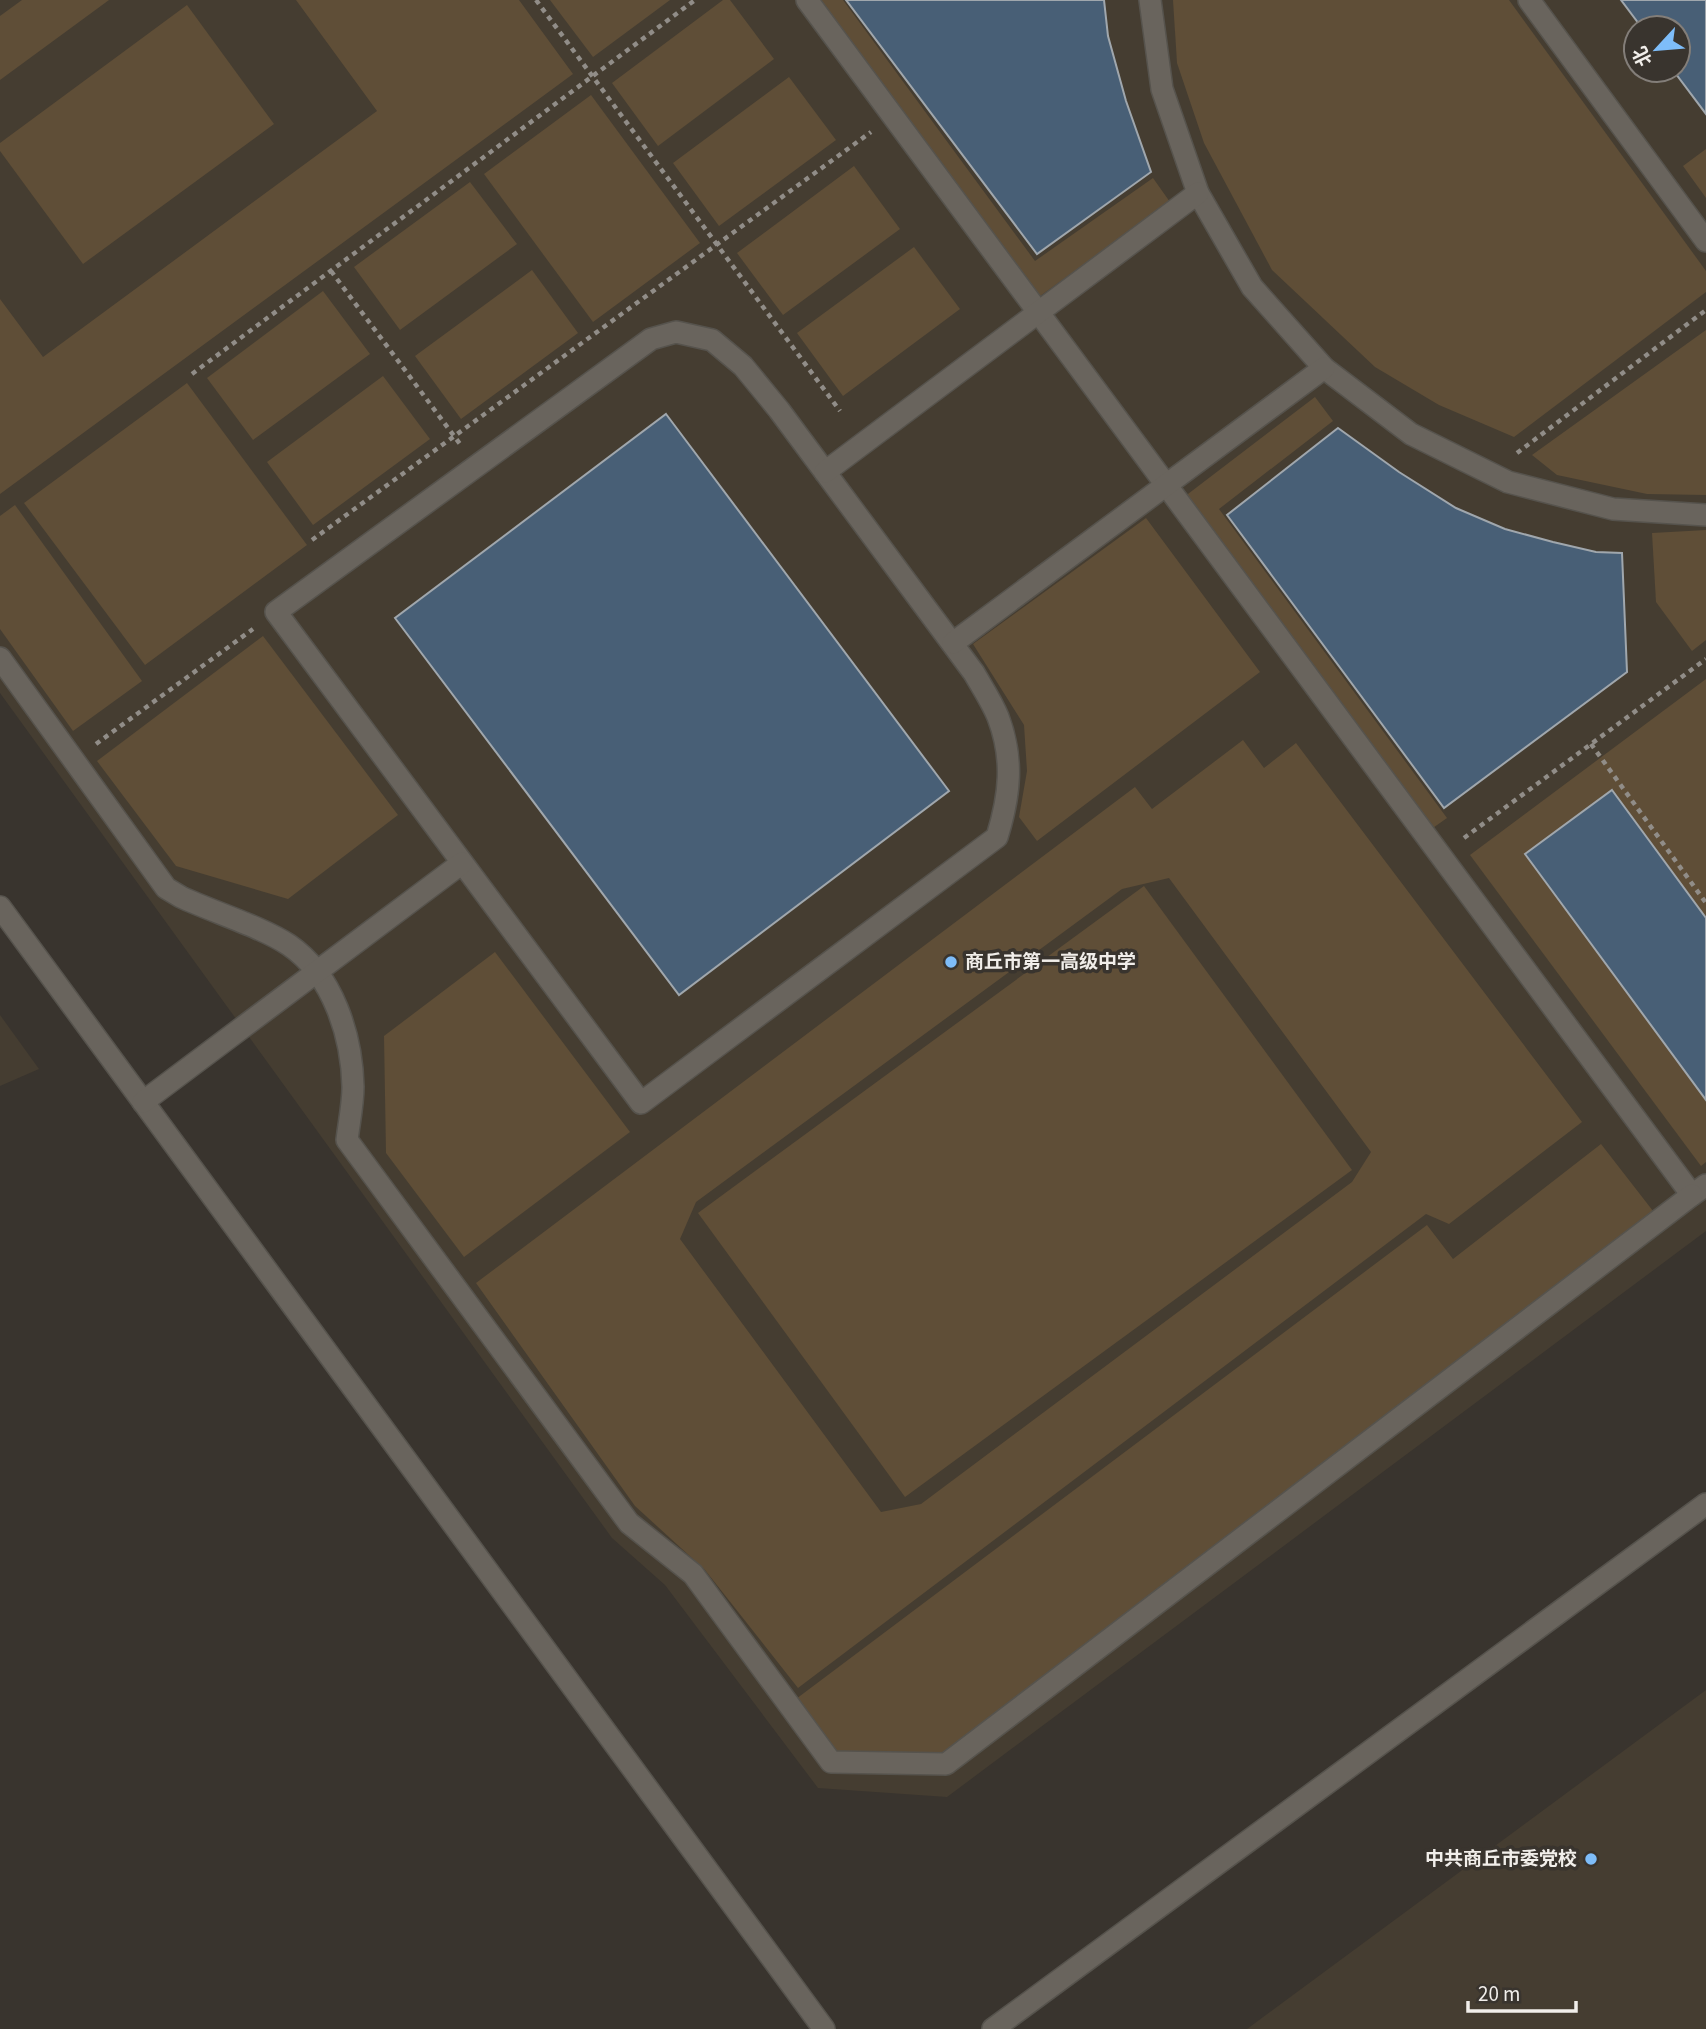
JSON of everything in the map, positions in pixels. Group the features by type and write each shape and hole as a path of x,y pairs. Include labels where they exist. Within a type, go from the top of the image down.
{"street":[{"path":"0,658 166,888 289,945 317,971 335,1002 350,1048 353,1088 346,1140 629,1523 693,1574 831,1762 946,1763 1699,1190 1441,855 807,0"},
{"path":"1150,0 1162,89 1198,193 1252,287 1324,368 1411,434 1508,482 1613,509 1706,515"},
{"path":"1530,0 1706,241"},
{"path":"825,472 1198,193"},
{"path":"676,332 712,340 743,366 825,472 974,673 998,717 1009,762 1007,804 997,837 641,1103 276,612 651,339 676,332"},
{"path":"953,643 1324,368"},
{"path":"143,1102 462,863"},
{"path":"0,907 824,2029"},
{"path":"993,2029 1706,1504"}],"path":[{"path":"536,0 840,411"},
{"path":"192,374 695,0"},
{"path":"312,540 893,116"},
{"path":"331,271 477,466"},
{"path":"1490,472 1706,310"},
{"path":"74,760 276,612"},
{"path":"1441,855 1706,659"},
{"path":"1591,744 1706,903"}],"shaded area":[{"name":"商丘市第一高级中学","path":"0,0 1706,0 1706,1231 947,1797 818,1788 665,1585 612,1538 0,693"},
{"path":"22,0 109,0 0,80 0,16"},
{"path":"296,0 519,0 573,74 0,494 0,299 43,357 377,111"},
{"path":"550,0 670,0 593,57"},
{"path":"723,0 730,0 774,59 658,146 612,83"},
{"path":"816,0 843,0 1035,261 1153,178 1170,202 1036,299"},
{"path":"1173,0 1509,0 1706,271 1706,292 1514,437 1439,405 1375,367 1272,270 1204,143 1177,63"},
{"path":"187,5 274,124 83,264 0,151 0,143"},
{"path":"789,77 836,140 719,226 673,163"},
{"path":"591,95 700,243 593,322 484,174"},
{"path":"1706,149 1706,198 1683,166"},
{"path":"854,166 900,229 783,315 737,253"},
{"path":"470,182 517,244 400,330 354,267"},
{"path":"914,247 960,309 843,396 797,333"},
{"path":"532,270 578,333 461,419 415,356"},
{"path":"323,291 370,354 253,440 207,378"},
{"path":"1706,330 1706,495 1647,494 1557,475 1532,455"},
{"path":"383,376 430,439 313,525 267,462"},
{"path":"187,383 307,545 145,665 24,503"},
{"path":"1315,397 1333,421 1219,509 1447,818 1430,830 1184,497"},
{"path":"15,505 142,681 73,731 0,629 0,516"},
{"path":"1146,518 1260,672 1037,841 1019,817 1027,771 1024,725 973,644"},
{"path":"1706,530 1706,640 1692,651 1656,602 1652,533"},
{"path":"263,636 398,815 288,899 176,866 97,761"},
{"path":"1706,679 1706,1162 1701,1166 1470,855"},
{"path":"1243,740 1264,768 1296,743 1582,1122 1449,1224 1426,1214 798,1688 705,1570 635,1506 476,1283 1135,787 1152,809","holes":["1169,878 1371,1152 1352,1182 921,1504 881,1512 680,1239 696,1202 1122,889"]},
{"path":"1144,886 1352,1170 905,1497 698,1213"},
{"path":"495,952 630,1132 464,1257 386,1153 384,1036"},
{"path":"0,1015 39,1069 0,1086"},
{"path":"1601,1144 1653,1211 941,1754 836,1752 796,1699 1427,1225 1453,1259"},
{"name":"中共商丘市委党校","path":"1706,1690 1706,2029 1247,2029"}],"building":[{"path":"846,0 1104,0 1108,36 1126,101 1151,172 1037,254"},
{"path":"1621,0 1706,0 1706,114 1684,84 1692,84 1692,14 1632,14"},
{"path":"666,414 949,791 679,995 395,618"},
{"path":"1338,428 1399,472 1456,508 1505,529 1596,552 1622,553 1627,672 1444,808 1227,515"},
{"path":"1612,790 1706,918 1706,1100 1525,854"}],"place":[{"name":"商丘市第一高级中学","path":"951,962"},
{"name":"中共商丘市委党校","path":"1591,1859"}]}
